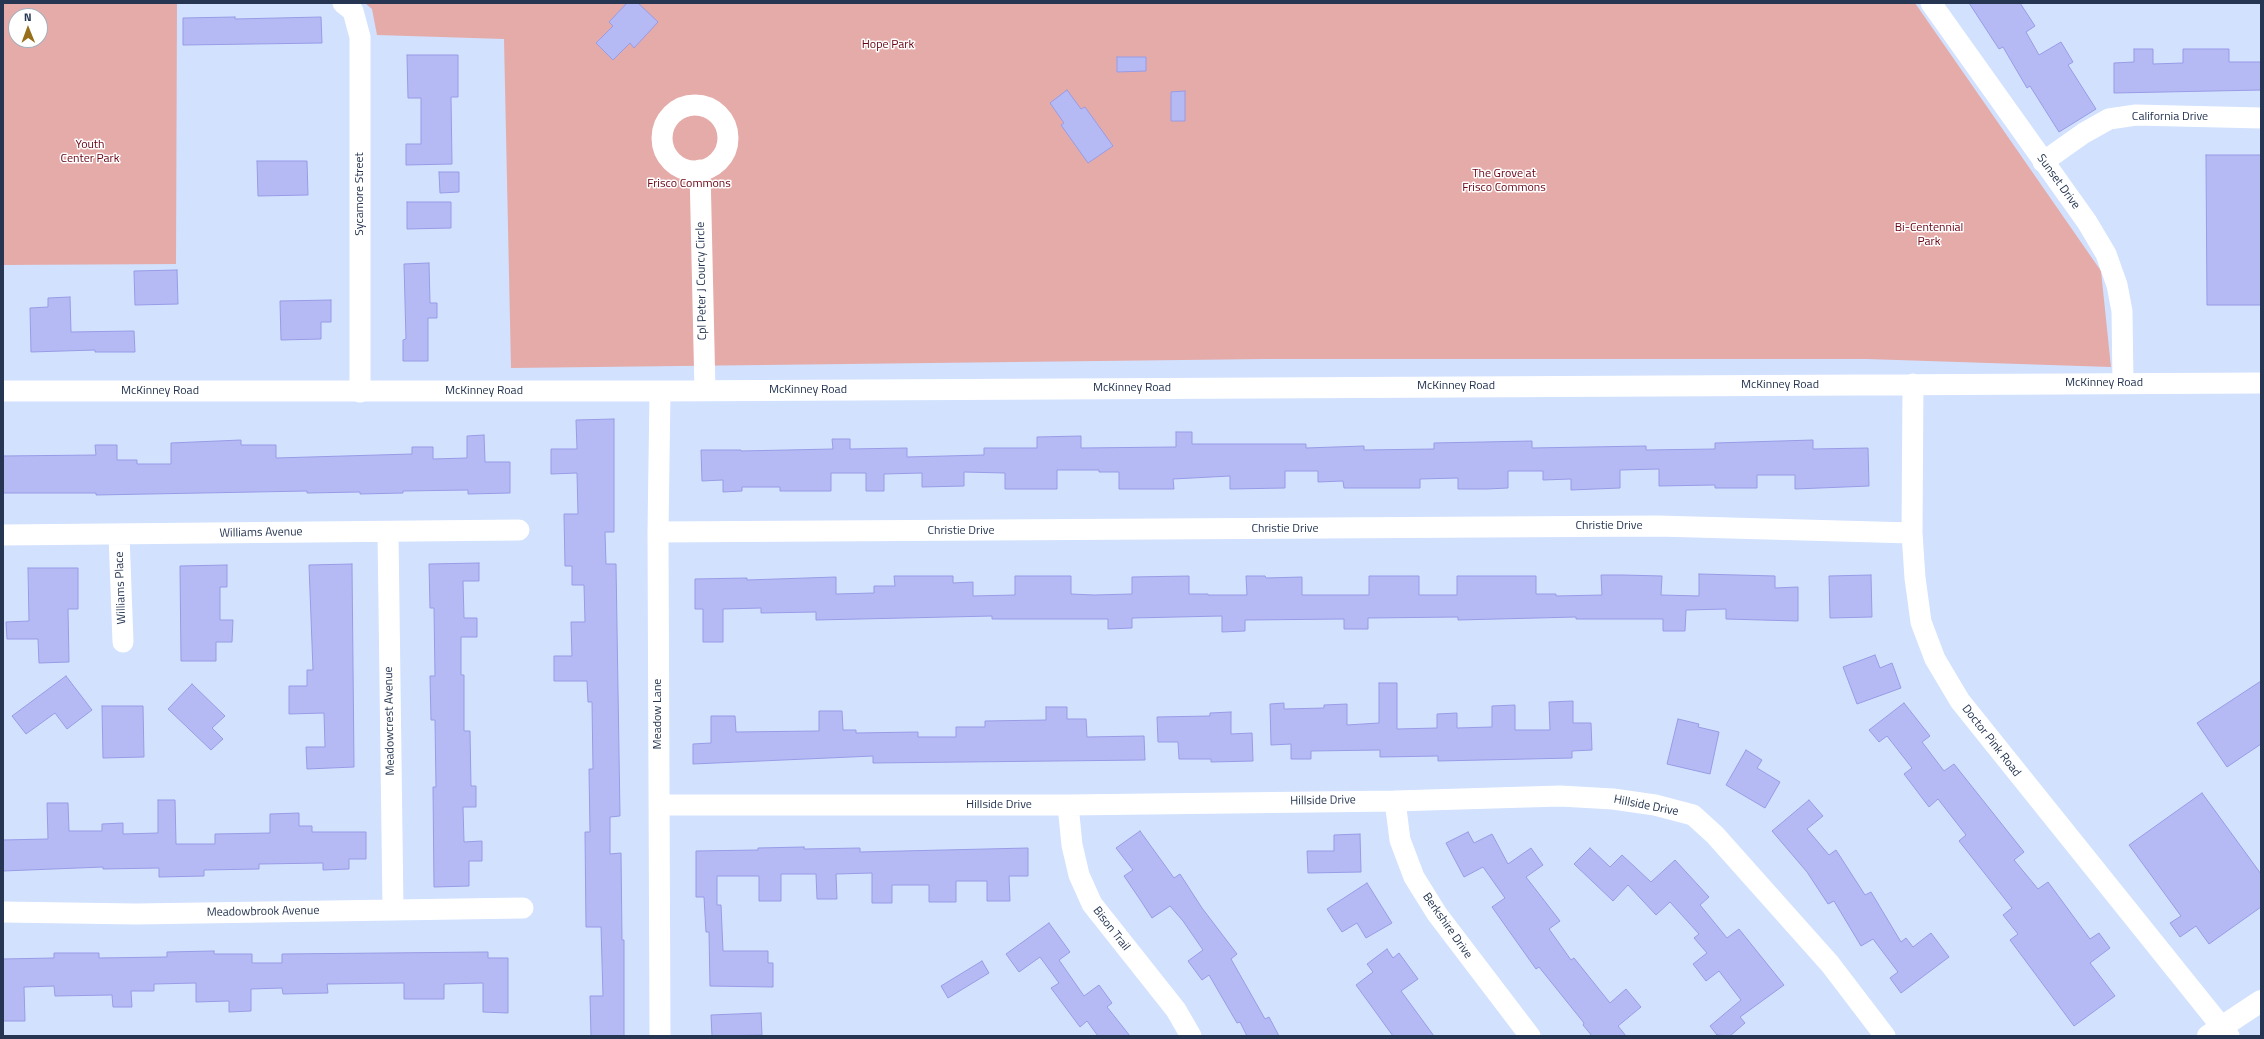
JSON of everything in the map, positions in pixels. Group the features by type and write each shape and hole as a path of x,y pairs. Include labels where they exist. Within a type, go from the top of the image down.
{"main road":[{"path":"2220,1033 2261,1001"}],"street":[{"name":"Sycamore Street","path":"343,3 353,11 360,37 360,392"},
{"name":"Sunset Drive","path":"1931,3 2087,222 2106,254 2113,270 2122,311 2123,383"},
{"name":"California Drive","path":"2043,162 2084,133 2109,119 2136,115 2261,118"},
{"name":"Cpl Peter J Courcy Circle","path":"700,170 705,391"},
{"name":"McKinney Road","path":"3,391 705,391 2261,383"},
{"name":"Doctor Pink Road","path":"1913,384 1912,533 1915,578 1922,622 1935,659 1960,702 2220,1033"},
{"name":"Meadow Lane","path":"660,391 658,532 660,1036"},
{"name":"Christie Drive","path":"658,532 1658,526 1912,533"},
{"name":"Williams Avenue","path":"3,535 519,530"},
{"name":"Meadowcrest Avenue","path":"388,532 393,909"},
{"name":"Williams Place","path":"119,535 122,642"},
{"name":"Hillside Drive","path":"658,805 1068,805 1395,801 1560,796 1613,799 1655,805 1693,815 1715,835 1745,866 1830,964 1885,1036"},
{"name":"Berkshire Drive","path":"1395,801 1400,840 1414,877 1437,914 1530,1036"},
{"name":"Bison Trail","path":"1068,805 1072,845 1079,875 1092,904 1176,1010 1191,1036"},
{"name":"Meadowbrook Avenue","path":"3,912 136,914 523,908"}],"green space":[{"name":"Youth Center Park","path":"3,3 177,3 176,264 3,265"},
{"path":"365,3 1915,3 2101,271 2111,367 1867,359 1266,359 511,368 504,39 377,35 372,9"}],"building":[{"path":"627,3 638,3 658,22 634,48 630,43 613,60 596,43 613,26 609,22"},
{"path":"1969,3 2020,3 2035,26 2026,32 2039,55 2061,42 2073,62 2068,65 2096,109 2059,132 2030,86 2027,88 2003,47 1999,49"},
{"path":"235,17 235,19 321,17 322,43 183,45 183,18"},
{"path":"2134,49 2153,49 2153,64 2183,63 2183,49 2229,49 2229,62 2261,62 2261,90 2114,93 2114,63 2134,62"},
{"path":"407,55 458,55 458,97 451,97 452,164 406,165 406,144 421,144 421,98 408,98"},
{"path":"1117,57 1146,57 1146,71 1117,72"},
{"path":"1067,90 1081,109 1085,107 1113,146 1088,163 1061,125 1064,123 1050,103"},
{"path":"1185,91 1185,121 1171,121 1171,92"},
{"path":"2206,155 2261,155 2261,305 2207,305"},
{"path":"257,161 307,161 308,195 258,196"},
{"path":"439,172 459,172 459,192 440,193"},
{"path":"407,202 451,202 451,228 407,229"},
{"path":"429,263 430,303 437,303 437,318 428,318 428,361 403,361 403,340 406,339 404,264"},
{"path":"177,270 178,304 135,305 134,271"},
{"path":"70,297 71,332 134,331 135,352 95,352 95,350 31,352 30,308 48,307 48,298"},
{"path":"331,300 331,322 321,322 321,339 281,340 280,301"},
{"path":"614,419 614,532 605,532 606,564 616,564 620,816 610,817 610,854 621,853 622,940 624,940 624,1036 591,1036 590,996 603,996 601,927 586,927 585,832 590,832 589,769 593,769 592,702 588,702 587,681 554,681 554,656 572,656 571,622 585,622 584,585 572,585 572,566 565,566 564,514 578,514 577,473 551,474 551,449 577,449 576,420"},
{"path":"1176,432 1192,432 1192,444 1306,444 1306,448 1364,446 1364,450 1434,449 1434,443 1532,441 1532,448 1646,446 1646,450 1715,449 1715,443 1813,440 1813,449 1868,448 1869,486 1795,489 1795,475 1757,475 1757,488 1715,488 1715,485 1659,486 1659,469 1620,470 1620,488 1571,490 1571,479 1543,480 1543,471 1508,471 1508,488 1487,489 1458,489 1458,478 1420,479 1420,488 1344,488 1343,481 1318,482 1318,471 1285,471 1285,488 1230,489 1230,476 1173,479 1174,489 1119,489 1119,472 1099,472 1099,470 1057,470 1057,489 1005,489 1005,473 964,472 964,486 922,487 922,473 884,474 884,491 866,491 866,473 831,473 831,491 780,491 780,487 742,487 742,491 723,492 723,480 702,481 701,450 741,451 833,449 832,439 850,439 850,449 907,448 907,457 984,455 984,448 1037,448 1037,437 1081,436 1081,448 1176,447"},
{"path":"484,435 485,462 510,462 510,493 468,494 468,490 403,491 403,493 360,494 360,492 307,493 307,491 96,495 96,493 3,493 3,456 96,455 95,445 117,445 117,460 137,460 137,464 171,464 171,443 241,440 241,445 276,445 276,458 412,454 412,447 433,447 433,459 467,458 467,436"},
{"path":"479,563 479,581 463,581 464,618 477,618 477,637 461,637 461,675 464,675 464,731 470,731 471,786 476,786 476,807 463,807 464,842 482,841 482,861 469,861 469,886 434,887 433,787 436,787 435,720 431,720 430,676 435,676 434,608 430,608 429,564"},
{"path":"352,564 354,767 307,769 306,747 325,747 324,713 289,714 289,686 307,686 307,670 313,670 309,565"},
{"path":"227,565 227,587 220,587 220,620 233,620 232,642 216,642 216,661 181,661 180,566"},
{"path":"28,568 78,568 78,609 68,609 69,662 39,663 38,639 7,639 6,622 29,621"},
{"path":"1699,574 1775,576 1775,588 1798,587 1798,621 1726,619 1726,609 1686,610 1685,631 1663,631 1663,619 1576,619 1576,617 1458,620 1458,617 1368,618 1368,629 1344,629 1344,619 1245,620 1245,631 1222,632 1222,616 1132,618 1132,628 1108,629 1108,619 992,619 992,616 816,620 816,612 761,613 761,608 723,609 723,642 703,642 703,609 695,609 695,579 747,578 747,580 836,577 836,594 874,593 874,586 895,586 894,576 953,576 953,583 973,582 973,596 1015,595 1015,576 1071,576 1071,594 1094,595 1132,594 1132,577 1189,576 1189,594 1247,595 1246,576 1265,576 1266,578 1302,577 1302,595 1369,595 1369,576 1419,576 1419,595 1457,595 1457,576 1536,576 1536,594 1556,594 1556,596 1602,595 1601,575 1623,575 1662,576 1661,595 1699,596"},
{"path":"1871,575 1872,617 1830,618 1829,576"},
{"path":"1875,655 1880,668 1892,663 1901,688 1857,704 1843,667"},
{"path":"66,676 92,710 67,729 55,713 26,734 12,716"},
{"path":"2261,681 2261,744 2227,767 2197,723"},
{"path":"1379,683 1397,683 1397,729 1437,728 1437,714 1457,713 1457,728 1492,727 1492,706 1515,705 1515,730 1550,730 1549,702 1573,701 1573,723 1591,723 1592,750 1572,751 1572,758 1438,761 1438,756 1380,757 1380,750 1311,751 1311,759 1291,759 1291,744 1271,745 1270,704 1284,703 1284,709 1324,708 1324,705 1347,704 1347,725 1379,723"},
{"path":"192,684 225,716 212,728 223,739 211,750 168,709"},
{"path":"1904,703 1930,736 1922,742 1944,771 1954,764 2024,852 2014,860 2038,889 2048,882 2090,939 2099,933 2110,948 2090,963 2115,996 2074,1026 2010,940 2018,934 2003,915 2012,908 1959,841 1966,835 1938,799 1929,807 1904,774 1912,768 1887,736 1879,742 1869,730"},
{"path":"102,706 143,706 144,757 103,758"},
{"path":"1046,707 1067,707 1067,719 1086,719 1087,737 1144,736 1145,760 873,763 873,756 693,764 693,744 711,743 711,716 735,716 736,732 819,731 819,711 842,711 843,730 856,730 856,733 918,732 918,737 956,737 956,727 985,727 985,721 1046,720"},
{"path":"1231,712 1231,734 1252,733 1253,761 1211,762 1211,759 1179,759 1178,742 1158,742 1157,717 1210,716 1210,713"},
{"path":"1678,719 1699,724 1698,727 1719,732 1710,774 1667,764"},
{"path":"1746,750 1762,760 1757,768 1780,782 1765,808 1726,785"},
{"path":"2202,793 2261,874 2261,907 2209,944 2196,926 2180,937 2170,923 2181,916 2129,845"},
{"path":"158,800 175,800 176,844 215,844 215,834 270,833 270,814 299,813 299,826 312,826 312,832 366,832 366,859 349,859 349,869 323,870 323,863 259,864 259,869 204,870 204,876 159,877 159,868 103,869 103,867 3,871 3,840 48,839 47,803 68,803 69,831 102,831 102,824 123,823 123,834 158,833"},
{"path":"1809,800 1823,816 1807,829 1829,855 1836,850 1865,895 1871,892 1901,942 1906,938 1913,947 1931,933 1949,957 1901,993 1890,978 1898,972 1873,939 1861,946 1834,901 1828,904 1807,872 1772,831"},
{"path":"1140,831 1174,878 1180,874 1202,908 1237,954 1231,959 1265,1019 1269,1017 1279,1036 1247,1036 1240,1022 1237,1023 1209,975 1202,980 1188,961 1203,950 1183,921 1170,906 1152,918 1124,876 1133,870 1116,848"},
{"path":"1468,832 1474,843 1492,834 1508,864 1531,848 1543,865 1526,877 1560,921 1549,929 1571,960 1574,958 1610,1003 1626,989 1641,1007 1618,1026 1626,1036 1592,1036 1583,1025 1584,1023 1539,967 1536,969 1492,907 1505,898 1483,867 1464,877 1446,843"},
{"path":"1360,834 1361,872 1308,873 1307,851 1334,851 1334,835"},
{"path":"804,847 804,849 860,848 860,852 1028,848 1028,876 1009,876 1010,901 987,901 987,881 956,881 956,902 929,902 929,885 892,885 892,903 872,903 872,873 836,874 837,899 817,899 816,874 781,874 781,901 759,901 759,876 717,876 717,905 721,905 723,951 768,951 768,963 773,963 773,987 710,986 709,932 706,932 704,897 696,897 696,851 758,850 758,848"},
{"path":"1590,848 1610,867 1622,855 1651,882 1675,860 1709,897 1700,905 1727,938 1739,929 1784,985 1740,1017 1745,1023 1730,1036 1717,1035 1710,1026 1741,1000 1719,971 1706,981 1693,964 1707,953 1694,938 1699,934 1670,902 1656,915 1628,885 1613,901 1574,864"},
{"path":"1367,883 1392,923 1366,938 1357,923 1342,932 1327,909"},
{"path":"1049,923 1070,952 1059,960 1084,996 1099,985 1112,1003 1107,1007 1130,1036 1098,1036 1087,1021 1080,1027 1051,988 1059,983 1040,957 1019,972 1006,954"},
{"path":"1387,949 1393,958 1399,953 1418,979 1401,991 1434,1036 1393,1036 1356,985 1373,972 1367,964"},
{"path":"214,951 214,954 252,954 252,963 282,963 282,954 488,952 488,958 508,958 508,1013 483,1012 483,983 444,984 444,999 404,999 404,983 327,984 328,993 283,994 282,988 251,989 251,1011 229,1012 229,1001 196,1002 196,983 154,984 154,991 131,991 132,1007 113,1007 112,995 55,996 54,986 24,987 25,1021 3,1021 3,959 54,958 54,953 99,953 99,958 167,957 167,952"},
{"path":"982,961 989,973 948,998 941,986"},
{"path":"761,1013 762,1035 712,1036 711,1015"}],"park label":[{"name":"Hope Park","path":"888,45"},
{"name":"The Grove at Frisco Commons","path":"1504,181"},
{"name":"Frisco Commons","path":"689,184"},
{"name":"Bi-Centennial Park","path":"1929,235"}]}
